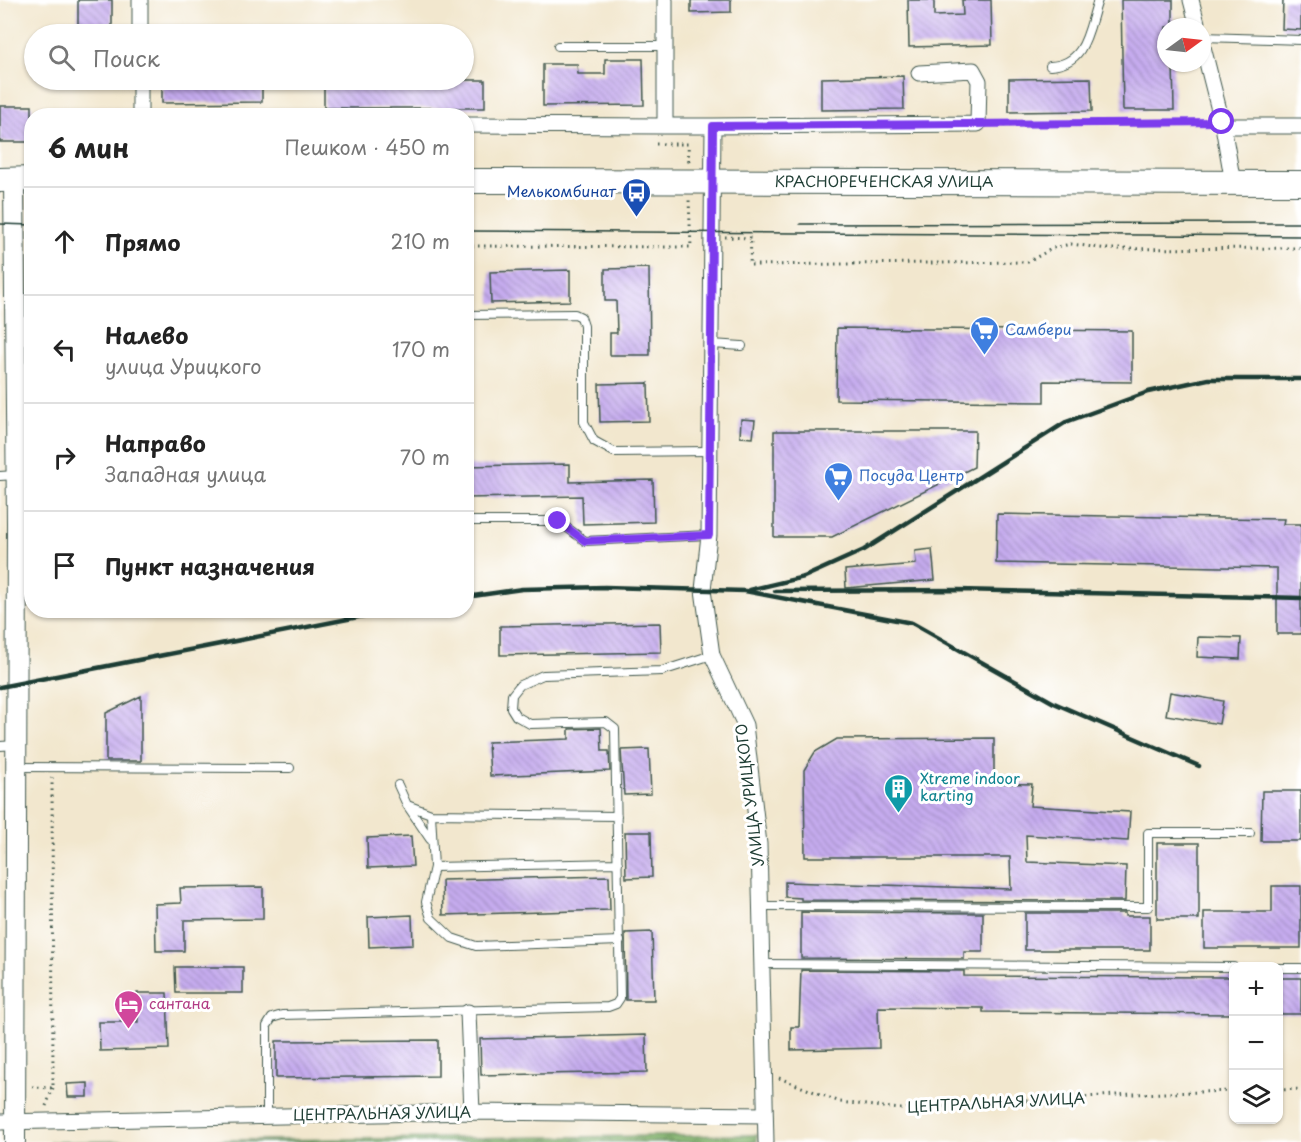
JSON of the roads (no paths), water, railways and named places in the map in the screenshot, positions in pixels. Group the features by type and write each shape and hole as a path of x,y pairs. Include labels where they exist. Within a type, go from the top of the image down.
{"main road":[{"name":"КРАСНОРЕЧЕНСКАЯ УЛИЦА","path":"474,181 1301,183"}],"street":[{"path":"140,0 140,24"},
{"path":"664,126 665,0"},
{"path":"1191,0 1196,18"},
{"path":"474,125 978,124 979,81 973,70 919,73"},
{"path":"1209,72 1233,183"},
{"path":"140,90 140,108"},
{"path":"1222,124 1301,126"},
{"name":"УЛИЦА УРИЦКОГО","path":"713,126 701,182 712,236 709,535 703,590 712,655 745,725 759,844 766,1142"},
{"path":"10,1129 15,1087 16,766 8,746 20,524 8,476 23,367 15,179"},
{"path":"468,1012 472,1112"},
{"name":"ЦЕНТРАЛЬНАЯ УЛИЦА","path":"10,1129 267,1117 472,1112 765,1115"}],"lane":[{"path":"1050,66 1065,65 1080,54 1098,0"},
{"path":"1211,37 1301,39"},
{"path":"558,46 664,46"},
{"path":"474,315 574,314 581,317 584,326 584,422 594,441 614,452 710,451"},
{"path":"712,344 742,346"},
{"path":"474,521 558,521 585,541 709,535"},
{"path":"267,1117 267,1026 272,1018 282,1015 608,1007 616,1004 620,998 620,941 615,729 606,722 530,724 516,716 511,708 512,695 520,685 543,675 662,671 712,655"},
{"path":"16,766 290,768"},
{"path":"398,785 407,805 431,841"},
{"path":"407,805 431,814 617,816"},
{"path":"431,814 434,867 426,902 431,918 452,938 476,946 620,941"},
{"path":"760,906 1148,908 1148,833 1250,833"},
{"path":"434,867 618,863"},
{"path":"761,964 1229,967"},
{"path":"1283,968 1301,968"}],"tram line":[{"path":"800,224 1301,223"},
{"path":"0,224 24,225"},
{"path":"474,231 1301,236"}],"railway":[{"path":"749,590 804,577 864,550 1066,422 1148,392 1208,379 1301,379"},
{"path":"474,596 522,589 605,587 745,591 912,623 1054,703 1199,766"},
{"path":"775,591 958,590 1301,598"},
{"path":"0,687 353,618"}],"place":[{"name":"Мелькомбинат","path":"637,218"},
{"name":"Самбери","path":"984,356"},
{"name":"Посуда Центр","path":"838,502"},
{"name":"Xtreme indoor karting","path":"899,814"},
{"name":"сантана","path":"128,1030"}]}
